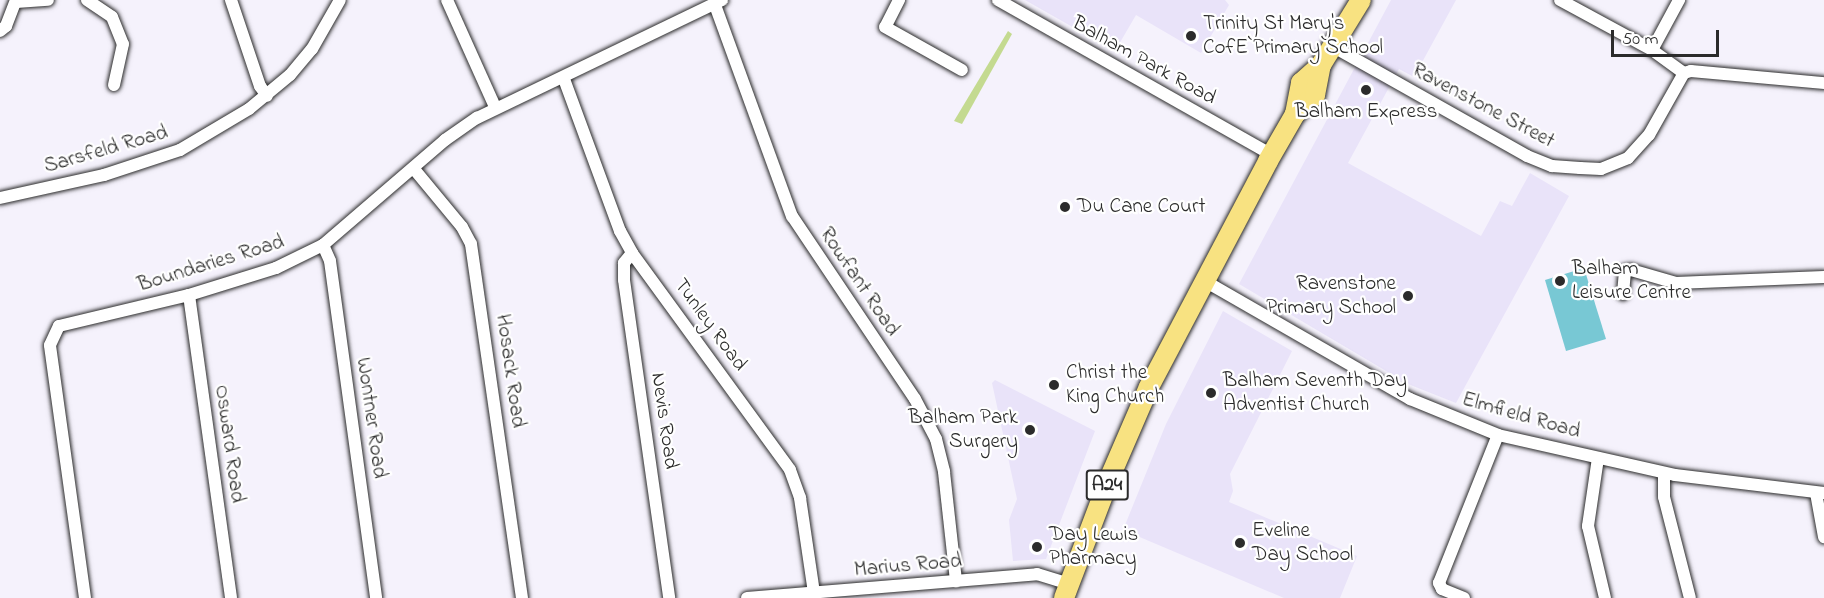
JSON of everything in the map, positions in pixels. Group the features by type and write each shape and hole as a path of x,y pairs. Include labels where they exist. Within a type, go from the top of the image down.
{"highway":[{"name":"A24","path":"1067,591 1139,409 1203,280 1295,114 1301,83 1321,65 1361,0"}],"street":[{"path":"0,31 6,26 16,1 48,0"},
{"path":"87,0 112,17 123,44 114,85"},
{"path":"231,0 260,86 267,96"},
{"name":"Sarsfeld Road","path":"0,198 104,175 180,150 267,96 312,50 340,0"},
{"path":"447,0 495,107"},
{"path":"899,0 885,27 962,70"},
{"name":"Balham Park Road","path":"998,0 1272,155"},
{"path":"1560,0 1652,50 1684,73 1691,70 1824,83"},
{"path":"1652,50 1679,0"},
{"name":"Boundaries Road","path":"85,598 50,345 52,333 59,326 189,296 276,268 323,245 414,169 444,140 495,107 564,79 718,2"},
{"name":"Rowfant Road","path":"718,2 792,216 915,399 936,439 944,472 956,581"},
{"name":"Ravenstone Street","path":"1332,46 1527,156 1552,166 1601,169 1628,158 1648,135 1684,73"},
{"name":"Tunley Road","path":"564,79 617,224 632,253 790,470 800,498 814,593"},
{"name":"Hosack Road","path":"414,169 462,227 471,244 522,598"},
{"name":"Wontner Road","path":"323,245 330,261 376,598"},
{"name":"Nevis Road","path":"632,253 624,263 624,280 669,598"},
{"path":"1623,294 1625,271 1631,270 1677,283 1824,277"},
{"name":"Elmfield Road","path":"1203,280 1410,399 1498,435 1664,473 1820,493"},
{"name":"Osward Road","path":"189,296 231,598"},
{"path":"1464,598 1442,589 1439,583 1498,435"},
{"path":"1598,458 1588,526 1605,598"},
{"path":"1664,473 1664,497 1690,598"},
{"path":"1820,493 1824,537"},
{"name":"Marius Road","path":"747,598 1037,574 1067,591"}],"shaded area":[{"name":"Trinity St Mary's CofE Primary School","path":"1025,0 1225,0 1229,5 1201,53 1136,15 1115,51"},
{"name":"Ravenstone Primary School","path":"1391,0 1456,0 1414,77 1399,69 1348,163 1481,236 1500,201 1512,206 1530,173 1569,196 1456,403 1408,384 1239,284"},
{"path":"1223,311 1292,351 1230,474 1233,491 1229,502 1357,556 1340,598 1284,598 1123,530 1166,424"},
{"path":"995,380 1095,431 1046,559 1013,561 1009,520 1017,499 992,383"}],"green space":[{"path":"1008,31 1012,34 962,124 954,121"}],"water":[{"path":"1584,268 1606,339 1566,351 1545,280"}],"place":[{"name":"Trinity St Mary's CofE Primary School","path":"1191,36"},
{"name":"Balham Express","path":"1366,90"},
{"name":"Du Cane Court","path":"1065,207"},
{"name":"Balham Leisure Centre","path":"1560,281"},
{"name":"Ravenstone Primary School","path":"1408,296"},
{"name":"Christ the King Church","path":"1054,385"},
{"name":"Balham Seventh Day Adventist Church","path":"1211,393"},
{"name":"Balham Park Surgery","path":"1030,430"},
{"name":"Eveline Day School","path":"1240,543"},
{"name":"Day Lewis Pharmacy","path":"1037,547"}]}
